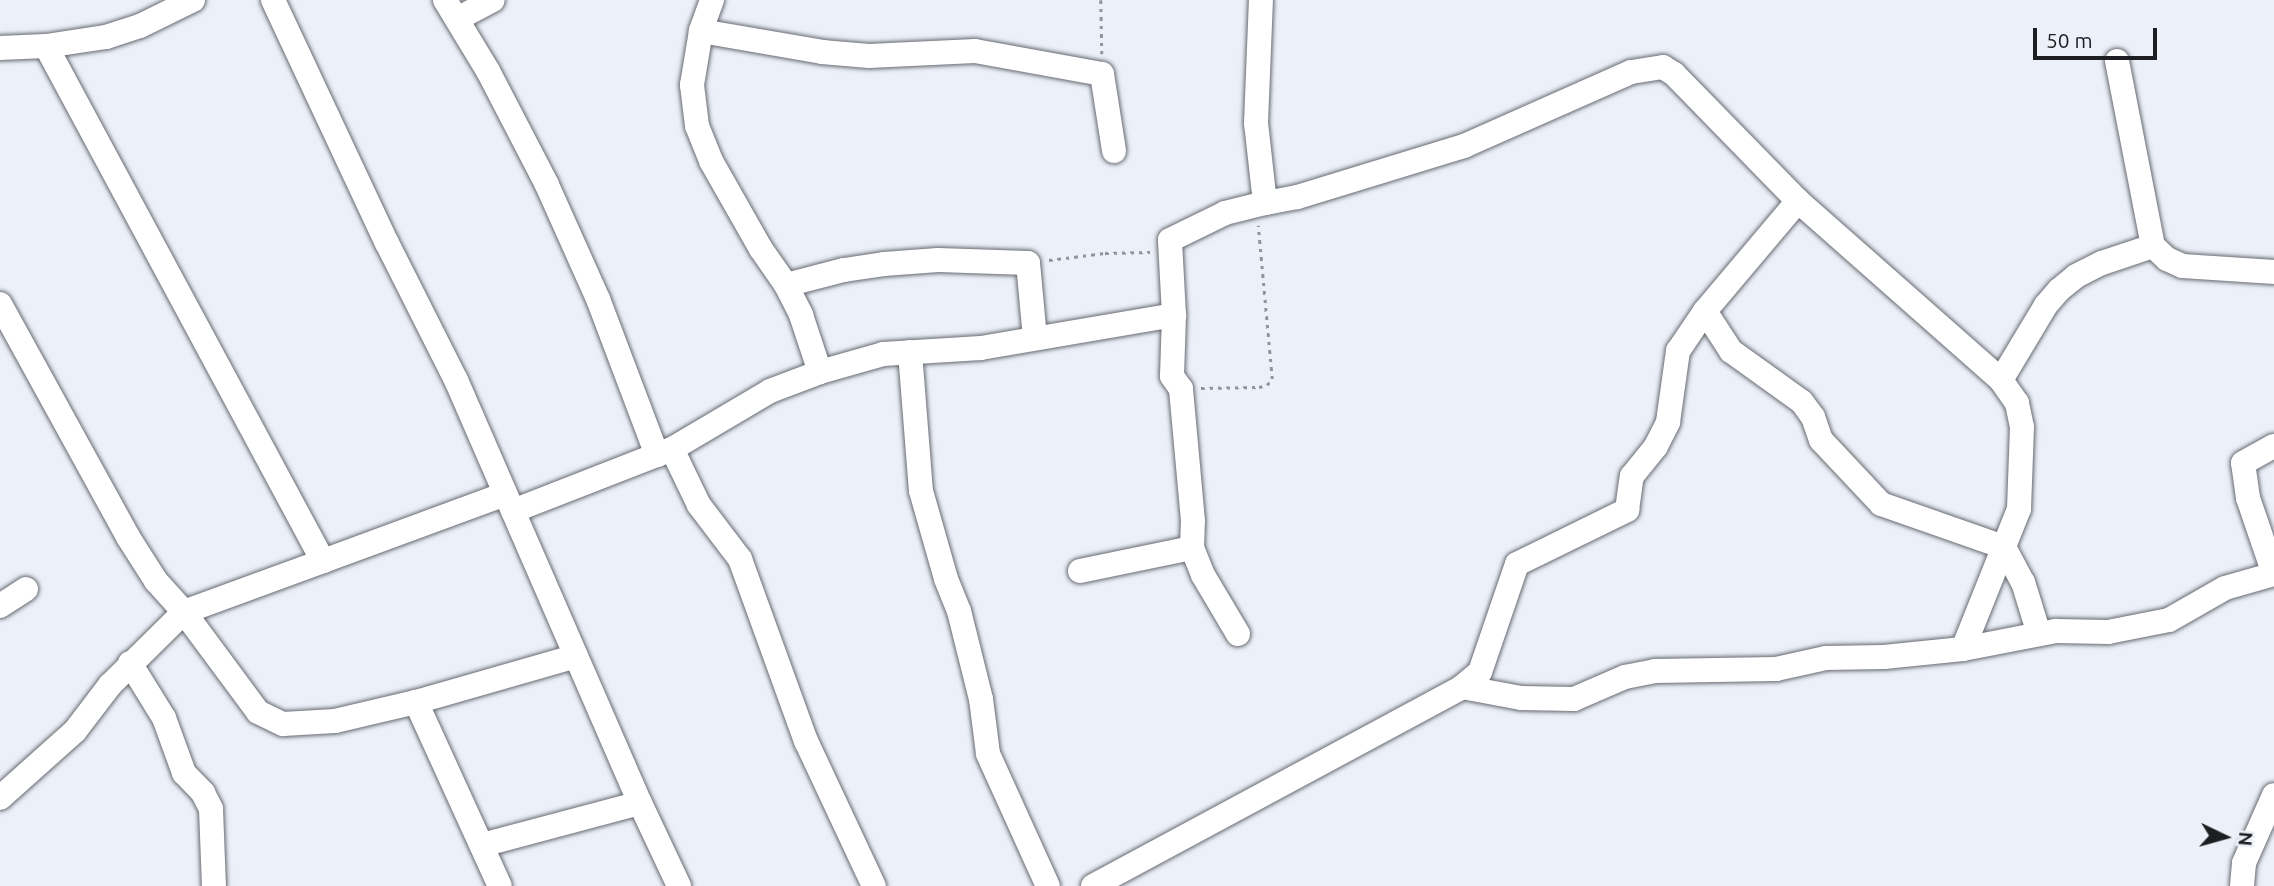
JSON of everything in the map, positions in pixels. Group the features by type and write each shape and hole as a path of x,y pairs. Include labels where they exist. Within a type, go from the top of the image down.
{"street":[{"path":"0,48 46,46 106,37 140,26 193,0"},
{"path":"273,0 387,243 456,380 640,803 680,886"},
{"path":"493,0 452,9 547,185 664,452 699,505 740,559 806,741 874,886"},
{"path":"712,0 701,31 692,85 697,126 711,161 801,314 820,372"},
{"path":"1260,204 1256,123 1261,0"},
{"path":"701,31 822,52 869,56 975,51 1102,74 1114,150"},
{"path":"46,46 323,561"},
{"path":"2117,61 2153,246 2167,259 2183,266 2274,272"},
{"path":"1238,634 1203,575 1192,548 1193,521 1181,389 1172,376 1174,315 1170,240 1203,222 1260,204 1307,194 1464,146 1631,72 1663,67 1674,74 1798,201 2001,380 2017,403 2022,428 2019,509 1963,649"},
{"path":"1093,886 1462,687 1480,672 1517,564 1627,510 1632,476 1656,446 1668,422 1678,351 1704,311 1798,201"},
{"path":"2001,380 2046,305 2059,290 2076,276 2102,263 2153,246"},
{"path":"786,285 844,270 884,264 938,260 1028,263 1035,338"},
{"path":"0,304 128,537 156,581 184,612 258,712 283,723 335,721 416,702 576,656"},
{"path":"1704,311 1731,351 1802,402 1813,417 1821,440 1881,504 2004,547 2023,582 2039,634"},
{"path":"0,798 75,731 130,663 184,612 323,561 664,452 770,391 820,372 883,354 981,348 1174,315"},
{"path":"910,352 921,491 946,579 959,611 981,699 988,754 1048,886"},
{"path":"1462,687 1521,698 1574,699 1625,677 1655,671 1776,669 1826,658 1884,657 1963,649 2039,634 2108,632 2169,620 2225,588 2274,574 2248,498 2243,463 2274,446"},
{"path":"1080,571 1192,548"},
{"path":"0,606 26,589"},
{"path":"130,663 164,718 184,773 203,793 211,808 214,886"},
{"path":"416,702 482,845 494,884"},
{"path":"2242,886 2244,863 2274,795"},
{"path":"482,845 640,803"}],"path":[{"path":"1101,0 1102,74"},
{"path":"1181,389 1259,387 1267,385 1272,379 1260,204"},
{"path":"1028,263 1105,253 1152,252 1170,240"}]}
